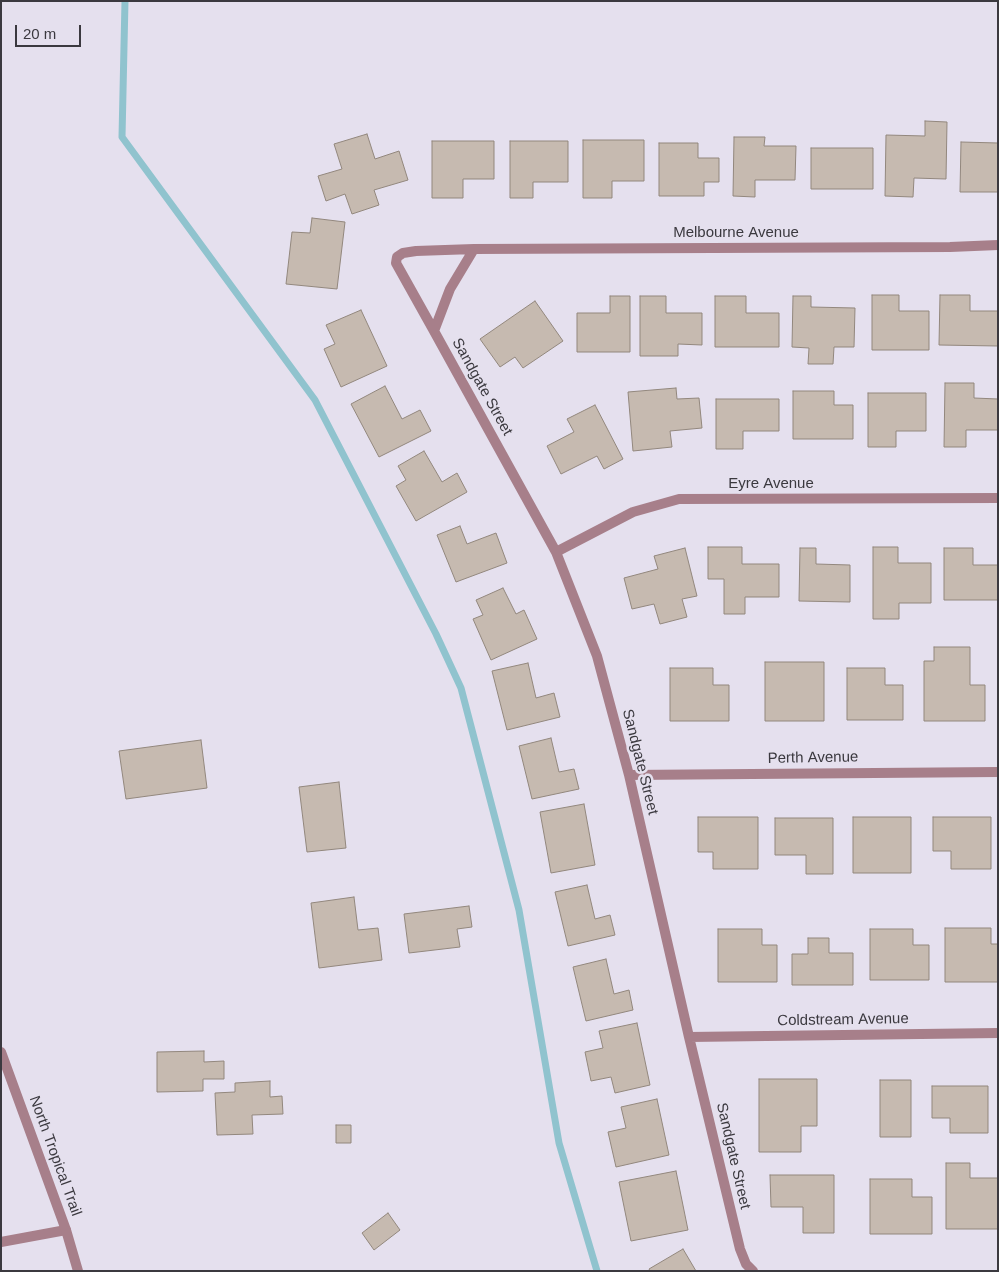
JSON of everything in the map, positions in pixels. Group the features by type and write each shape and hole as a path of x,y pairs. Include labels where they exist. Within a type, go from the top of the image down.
{"street":[{"name":"Melbourne Avenue","path":"434,331 396,263 397,257 403,253 474,249 940,247 998,245"},
{"name":"Sandgate Street","path":"474,249 450,289 434,331 556,552 596,656 629,775 740,1249 746,1264 753,1271"},
{"name":"Eyre Avenue","path":"556,552 633,512 679,499 998,498"},
{"name":"Perth Avenue","path":"629,775 998,772"},
{"name":"Coldstream Avenue","path":"689,1037 998,1033"},
{"name":"North Tropical Trail","path":"1,1052 66,1230 78,1271"},
{"path":"1,1242 66,1230"}],"building":[{"path":"925,121 947,122 946,179 914,178 913,197 885,196 886,135 925,136"},
{"path":"367,134 375,159 399,151 408,180 374,190 379,205 352,214 345,194 326,201 318,176 342,169 334,144"},
{"path":"734,137 765,137 764,146 796,146 795,180 755,180 755,197 733,196"},
{"path":"583,140 644,140 644,181 612,181 612,198 583,198"},
{"path":"432,141 494,141 494,179 463,179 463,198 432,198"},
{"path":"510,141 568,141 568,182 533,182 533,198 510,198"},
{"path":"961,142 998,143 998,192 960,192"},
{"path":"659,143 698,143 698,158 719,158 719,182 704,182 704,196 659,196"},
{"path":"811,148 873,148 873,189 811,189"},
{"path":"312,218 345,222 337,289 286,284 292,232 310,233"},
{"path":"872,295 899,295 899,311 929,311 929,350 872,350"},
{"path":"940,295 970,295 970,311 998,311 998,346 939,345"},
{"path":"610,296 630,296 630,352 577,352 577,313 610,313"},
{"path":"640,296 666,296 666,313 702,313 702,345 678,344 678,356 640,356"},
{"path":"715,296 746,296 746,313 779,313 779,347 715,347"},
{"path":"793,296 811,296 811,307 855,308 854,347 834,347 833,364 808,364 809,348 792,347"},
{"path":"535,301 563,341 523,368 515,357 500,367 480,339"},
{"path":"361,310 387,366 341,387 324,349 335,344 326,325"},
{"path":"945,383 974,383 974,398 998,399 998,430 966,430 966,447 944,447"},
{"path":"385,386 402,419 420,410 431,431 379,457 351,404"},
{"path":"676,388 677,399 699,398 702,428 670,431 672,447 633,451 628,392"},
{"path":"793,391 834,391 834,405 853,405 853,439 793,439"},
{"path":"868,393 926,393 926,431 896,431 896,447 868,447"},
{"path":"716,399 779,399 779,431 743,431 743,449 716,449"},
{"path":"595,405 623,459 604,469 597,456 561,474 547,446 574,432 567,419"},
{"path":"424,451 442,482 457,473 467,492 416,521 396,486 406,480 398,466"},
{"path":"460,526 467,544 496,533 507,563 456,582 437,535"},
{"path":"708,547 742,547 742,564 779,564 779,597 745,597 745,614 724,614 724,579 708,579"},
{"path":"873,547 898,547 898,563 931,563 931,603 899,603 899,619 873,619"},
{"path":"685,548 697,596 682,599 687,617 660,624 654,604 632,609 624,578 658,569 654,556"},
{"path":"800,548 816,548 816,564 850,565 850,602 799,601"},
{"path":"944,548 973,548 973,565 998,565 998,600 944,600"},
{"path":"503,588 516,614 524,610 537,639 491,660 473,619 483,615 476,600"},
{"path":"934,647 970,647 970,685 985,685 985,721 924,721 924,661 934,661"},
{"path":"765,662 824,662 824,721 765,721"},
{"path":"528,663 536,698 554,693 560,717 507,730 492,671"},
{"path":"670,668 713,668 713,685 729,685 729,721 670,721"},
{"path":"847,668 885,668 885,685 903,685 903,720 847,720"},
{"path":"551,738 559,772 574,769 579,789 532,799 519,746"},
{"path":"201,740 207,788 126,799 119,751"},
{"path":"339,782 346,848 307,852 299,787"},
{"path":"584,804 595,865 551,873 540,812"},
{"path":"698,817 758,817 758,869 713,869 713,852 698,852"},
{"path":"853,817 911,817 911,873 853,873"},
{"path":"933,817 991,817 991,869 951,869 951,851 933,851"},
{"path":"775,818 833,818 833,874 806,874 806,855 775,855"},
{"path":"587,885 595,919 610,915 615,935 568,946 555,892"},
{"path":"354,897 358,930 378,928 382,960 319,968 311,903"},
{"path":"469,906 472,927 457,929 460,947 409,953 404,914"},
{"path":"945,928 991,928 991,944 998,944 998,982 945,982"},
{"path":"718,929 762,929 762,945 777,945 777,982 718,982"},
{"path":"870,929 913,929 913,945 929,945 929,980 870,980"},
{"path":"808,938 829,938 829,953 853,953 853,985 792,985 792,954 808,954"},
{"path":"606,959 614,994 629,990 633,1010 586,1021 573,967"},
{"path":"637,1023 650,1085 615,1093 611,1077 591,1081 585,1052 603,1048 599,1031"},
{"path":"204,1051 204,1062 224,1061 224,1079 203,1079 203,1091 157,1092 157,1052"},
{"path":"759,1079 817,1079 817,1126 801,1126 801,1152 759,1152"},
{"path":"880,1080 911,1080 911,1137 880,1137"},
{"path":"270,1081 270,1097 282,1096 283,1114 252,1115 253,1134 217,1135 215,1093 235,1092 235,1083"},
{"path":"932,1086 988,1086 988,1133 950,1133 950,1118 932,1118"},
{"path":"657,1099 669,1155 616,1167 608,1132 626,1128 621,1107"},
{"path":"336,1125 351,1125 351,1143 336,1143"},
{"path":"946,1163 970,1163 970,1178 998,1178 998,1229 946,1229"},
{"path":"676,1171 688,1230 631,1241 619,1182"},
{"path":"770,1175 834,1175 834,1233 803,1233 803,1207 771,1207"},
{"path":"870,1179 912,1179 912,1197 932,1197 932,1234 870,1234"},
{"path":"388,1213 400,1230 374,1250 362,1233"},
{"path":"683,1249 696,1271 650,1271 649,1269"}],"waterway":[{"path":"125,1 122,137 315,400 436,634 461,688 519,910 559,1143 597,1271"}]}
